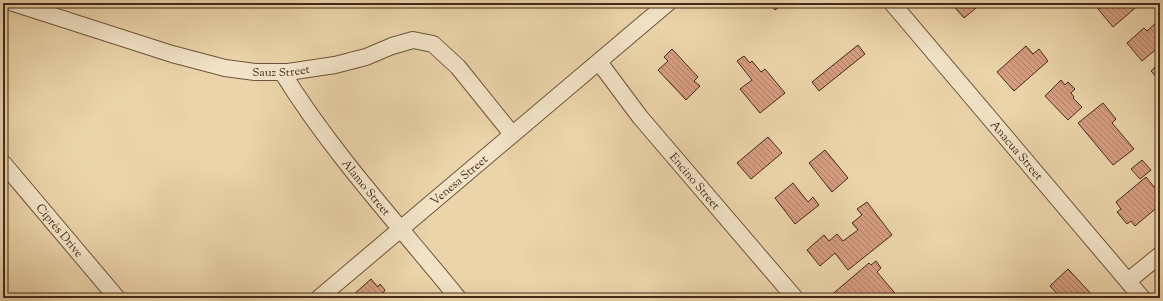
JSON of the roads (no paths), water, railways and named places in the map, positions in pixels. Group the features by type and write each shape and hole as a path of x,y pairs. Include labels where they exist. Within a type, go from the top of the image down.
{"street":[{"name":"Sauz Street","path":"13,3 172,54 225,68 254,72 309,70 335,65 366,57 392,46 413,40 433,44 458,67 512,134"},
{"name":"Venesa Street","path":"319,298 668,3"},
{"name":"Anacua Street","path":"892,3 1142,298"},
{"name":"Encino Street","path":"599,62 640,117 795,298"},
{"name":"Alamo Street","path":"282,72 298,98 334,147 458,298"},
{"name":"Ciprés Drive","path":"3,163 117,298"},
{"path":"1128,281 1160,256"}]}
